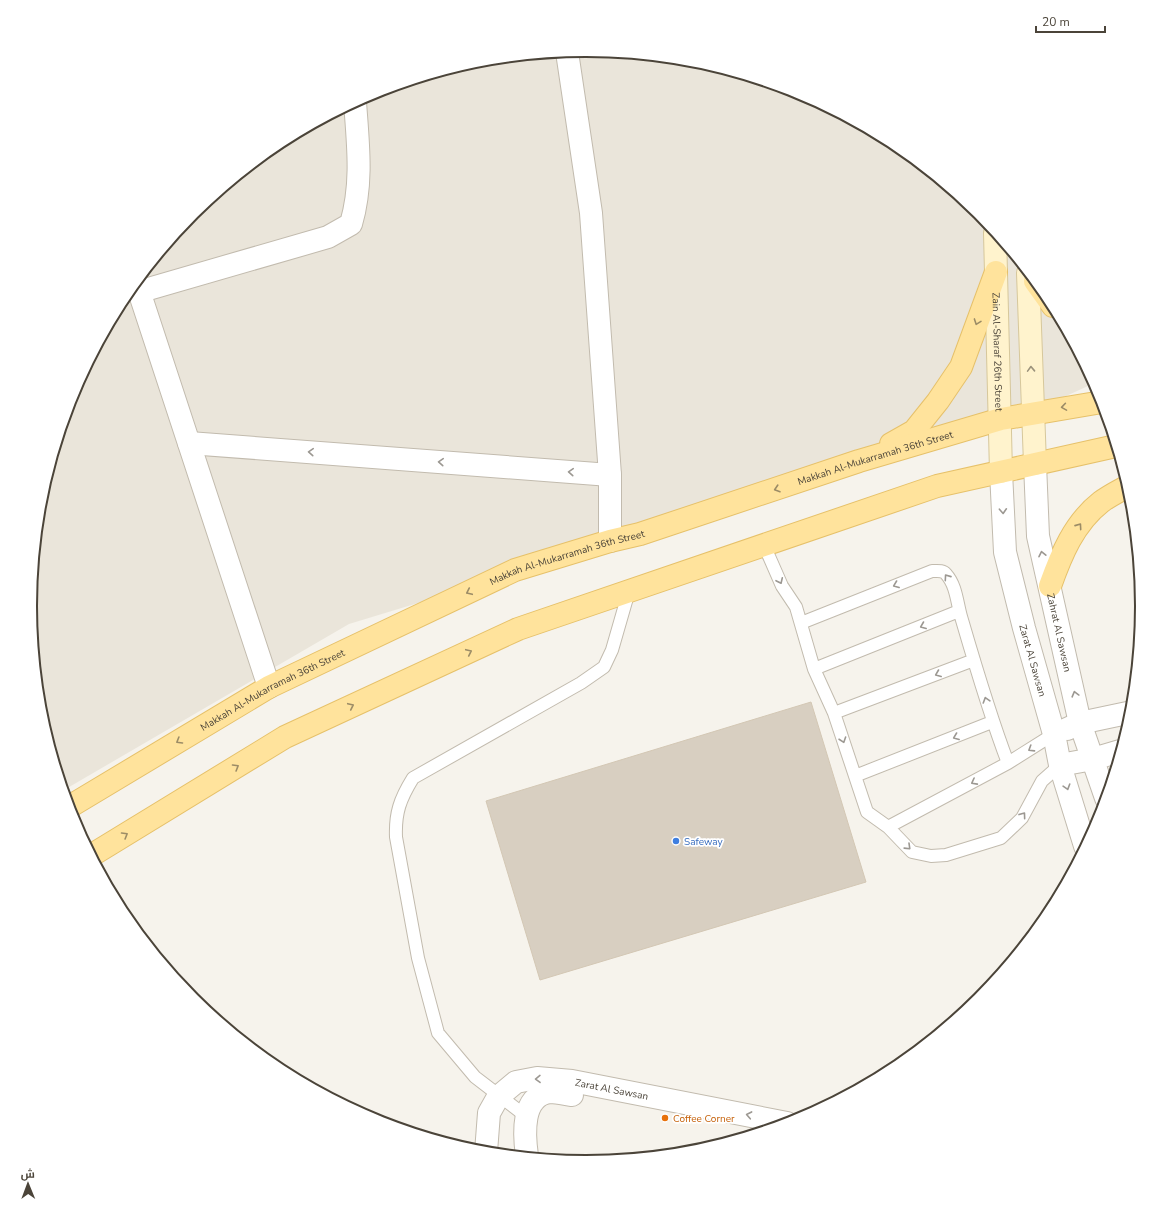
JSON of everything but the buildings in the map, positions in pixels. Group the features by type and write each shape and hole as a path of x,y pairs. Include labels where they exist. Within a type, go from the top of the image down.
{"main road":[{"name":"Zain Al-Sharaf 26th Street","path":"995,240 1001,419 1001,472"},
{"path":"859,461 914,431 938,401 960,367 996,272"},
{"path":"1028,281 1035,464"},
{"name":"Makkah Al-Mukarramah 36th Street","path":"74,804 269,687 515,570 610,541 640,534 859,461 1001,419 1033,412 1096,403"},
{"path":"96,853 285,737 518,629 874,506 937,486 1111,447"},
{"path":"1050,586 1063,551 1080,524 1101,502 1122,490"}],"street":[{"path":"568,58 591,213 610,475 610,541"},
{"path":"140,286 328,237 351,224 357,203 359,174 355,108"},
{"path":"138,290 269,687"},
{"path":"189,443 610,475"},
{"name":"Zahrat Al Sawsan","path":"1035,464 1038,536 1080,723 1103,790"},
{"name":"Zarat Al Sawsan","path":"1001,472 1005,552 1024,628 1054,734 1060,765 1083,839"},
{"path":"1054,734 1080,723 1124,714"},
{"path":"1060,765 1093,760 1115,753"},
{"name":"Zarat Al Sawsan","path":"486,1145 488,1114 498,1097 516,1082 537,1078 572,1082 776,1121"},
{"path":"526,1151 525,1139 527,1117 532,1103 540,1095 551,1092 592,1098 748,1130"}],"lane":[{"path":"764,545 782,586 796,607 814,669 834,713 867,812 888,827 912,852 931,856 946,855 1001,838 1022,818 1042,781 1060,765"},
{"path":"801,623 932,571 939,571 947,574 955,591 959,612 992,722 1008,763"},
{"path":"527,1117 498,1097 475,1078 438,1033 418,958 396,837 395,818 403,794 413,778 581,683 604,666 612,650 630,591"},
{"path":"814,669 959,612"},
{"path":"834,713 881,697 974,660"},
{"path":"855,776 992,722"},
{"path":"888,827 1008,763 1054,734"}],"shaded area":[{"path":"550,58 622,58 658,62 728,76 762,86 796,99 829,114 891,150 920,170 948,193 974,218 999,244 1022,272 1042,301 1078,363 1088,386 1000,426 349,624 68,788 56,748 42,678 38,642 38,570 42,534 56,464 66,430 94,363 111,331 150,272 173,244 224,193 252,170 312,131 343,114 410,86 444,76 514,62"}],"place":[{"name":"Safeway","path":"676,841"},
{"name":"Coffee Corner","path":"665,1118"}]}
